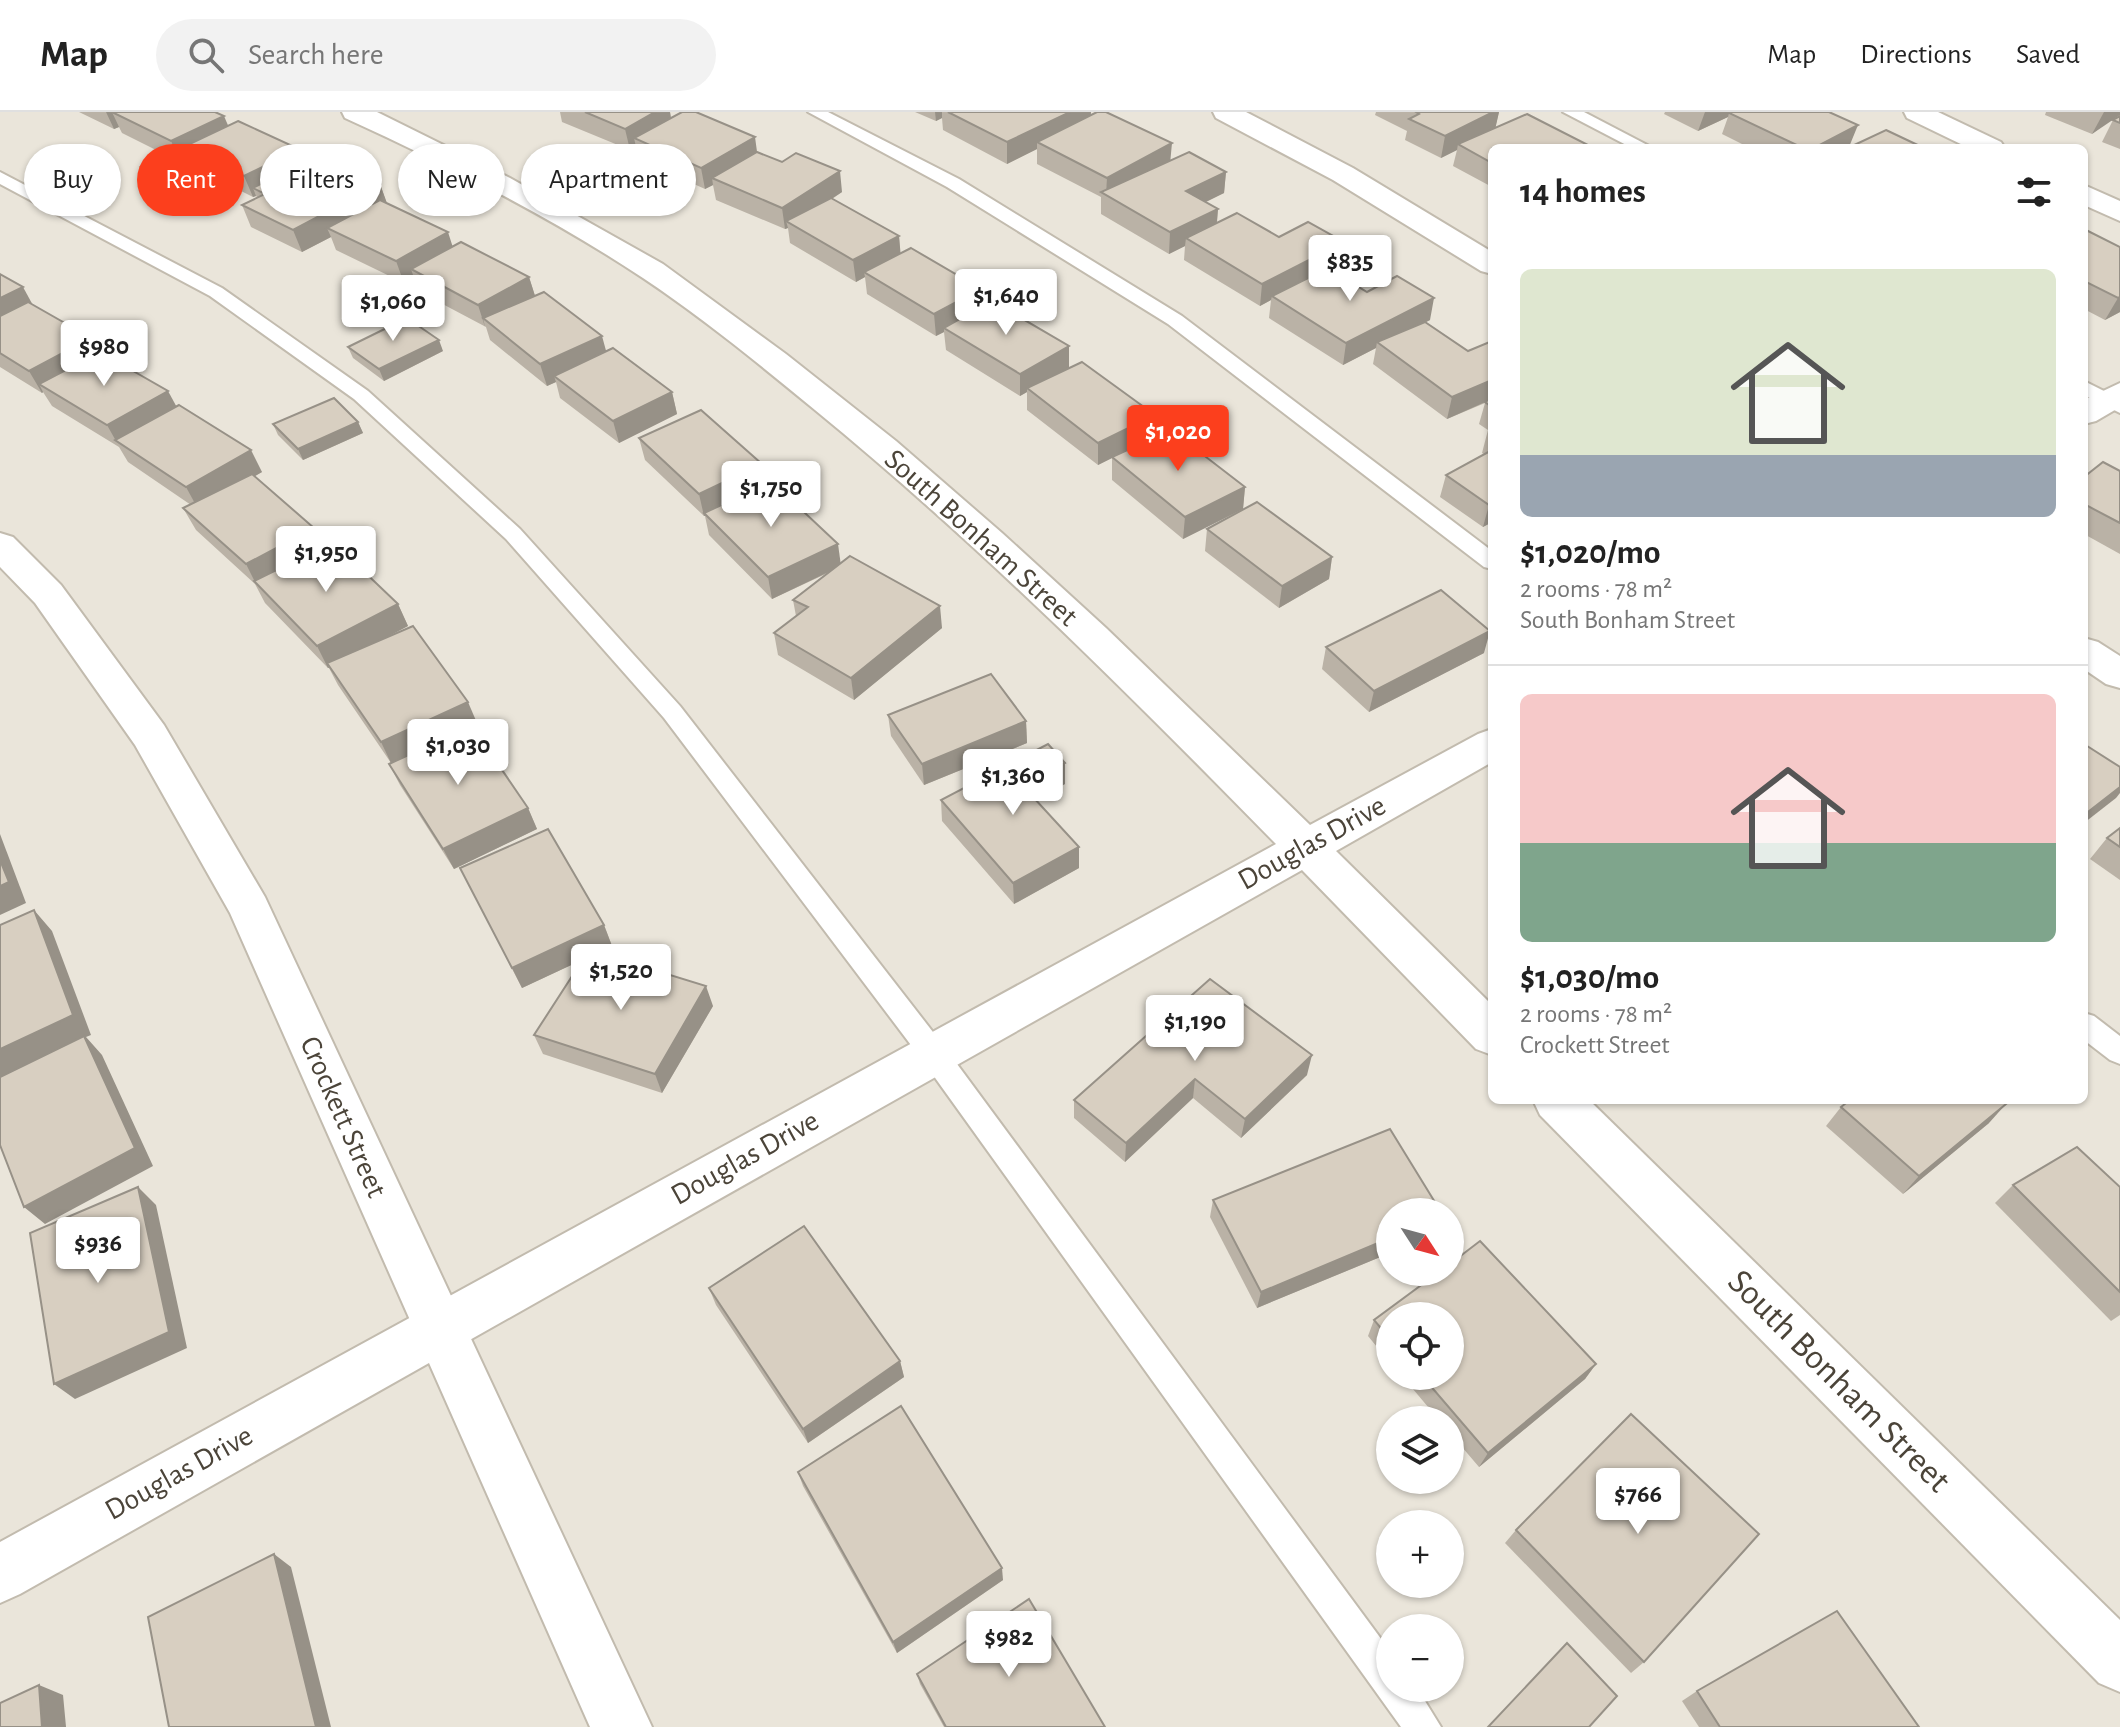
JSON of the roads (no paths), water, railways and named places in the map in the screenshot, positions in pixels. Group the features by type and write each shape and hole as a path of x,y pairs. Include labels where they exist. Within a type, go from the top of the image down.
{"street":[{"name":"South Bonham Street","path":"355,112 511,189 658,275 793,375 964,516 1306,847 1488,1031"},
{"path":"1226,112 1343,174 1488,263"},
{"path":"1917,112 1983,144"},
{"path":"2088,196 2120,212"},
{"name":"Crockett Street","path":"0,545 48,594 150,735 250,909 621,1727"},
{"path":"2088,654 2120,674"},
{"name":"Douglas Drive","path":"0,1574 1488,746"},
{"name":"South Bonham Street","path":"1561,1104 2120,1662"}],"lane":[{"path":"816,112 953,183 1175,320 1488,559"},
{"path":"1571,112 1637,144"},
{"path":"0,177 216,292 361,395 513,534 672,712 933,1053 1376,1662"},
{"path":"2088,1027 2120,1052"},
{"path":"1405,1702 1423,1727"}]}
